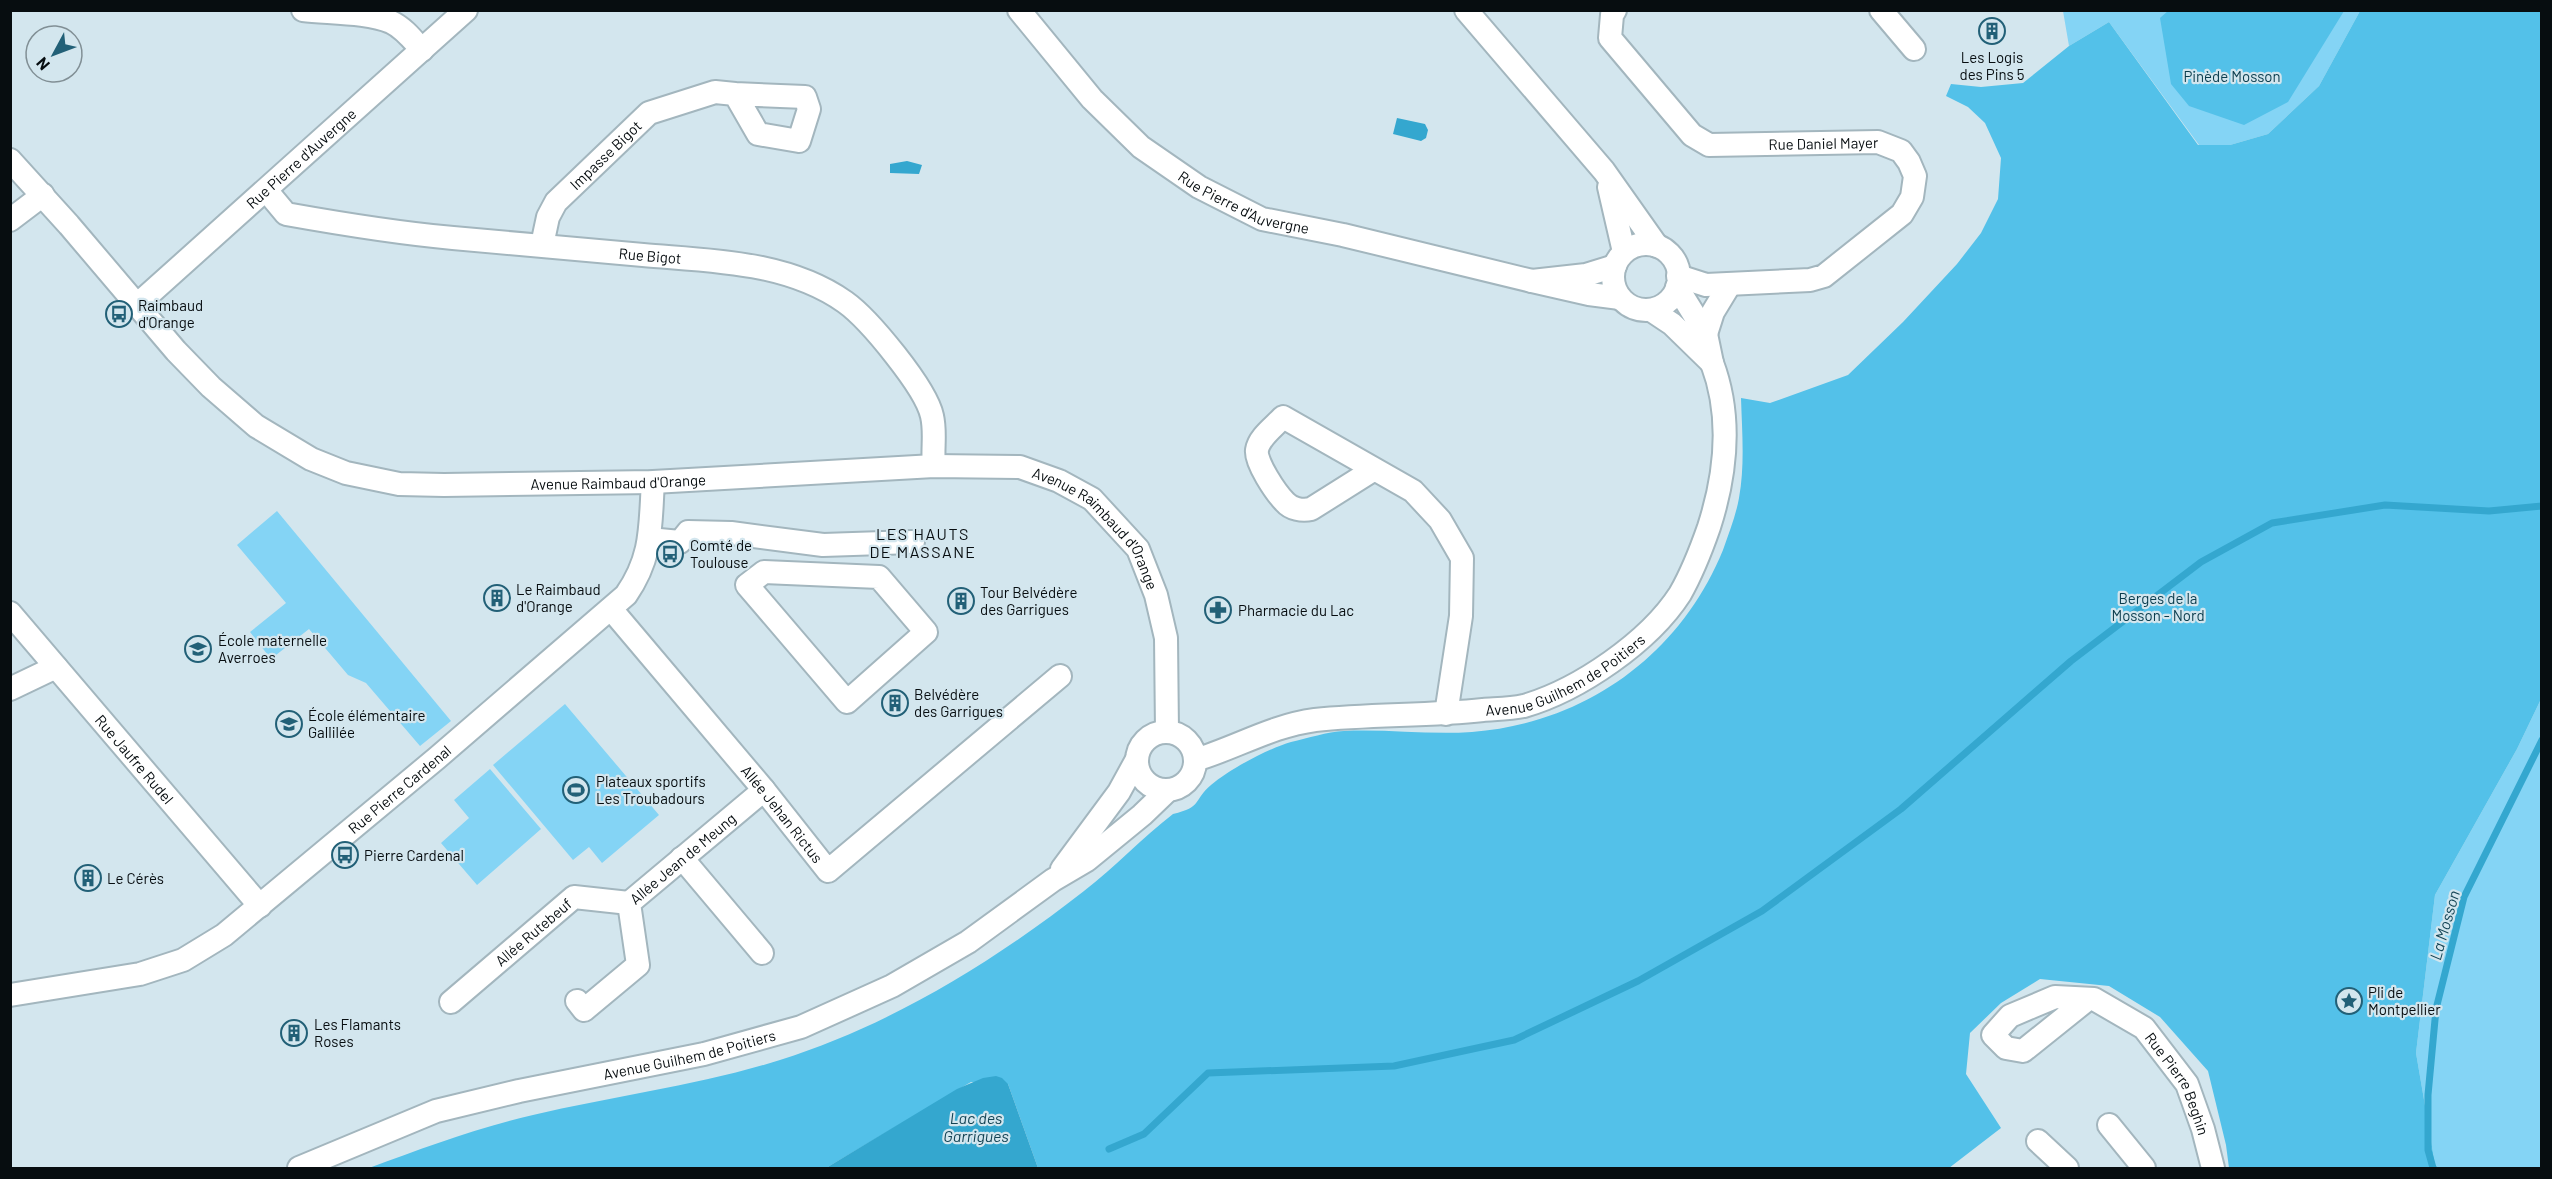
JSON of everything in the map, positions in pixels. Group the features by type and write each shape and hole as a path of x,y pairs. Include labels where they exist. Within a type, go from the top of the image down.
{"street":[{"path":"303,10 375,18 390,22 402,29 422,50"},
{"name":"Rue Pierre d'Auvergne","path":"137,305 466,10"},
{"name":"Rue Pierre d'Auvergne","path":"1019,10 1092,99 1141,147 1200,188 1262,219 1343,234 1589,294 1620,298"},
{"path":"1466,10 1604,171 1657,246 1672,258 1678,281 1667,302 1651,310 1634,308 1620,298 1613,277 1620,259 1604,171"},
{"name":"Rue Daniel Mayer","path":"1615,10 1612,15 1610,38 1692,135 1709,145 1878,142 1900,151 1909,162 1915,176 1915,188 1902,214 1824,276 1810,280 1706,285 1678,281"},
{"path":"1881,10 1914,49"},
{"name":"Impasse Bigot","path":"542,245 549,217 556,202 649,113 715,92 735,94"},
{"name":"Avenue Raimbaud d'Orange","path":"10,160 43,195 176,351 211,387 256,426 311,459 346,473 399,484 653,482 934,466 1020,467 1059,481 1092,499 1138,549 1156,595 1166,638 1167,732"},
{"name":"Rue Bigot","path":"266,190 286,214 439,236 742,264 795,277 832,294 858,313 903,367 926,399 932,414 934,466"},
{"path":"10,220 43,195"},
{"path":"1620,259 1640,245 1657,246"},
{"name":"Rue Pierre d'Auvergne","path":"1533,281 1586,275 1620,259"},
{"name":"Avenue Guilhem de Poitiers","path":"1195,759 1222,752 1276,727 1314,720 1380,715 1446,714 1523,706 1564,689 1604,667 1648,631 1679,594 1701,551 1718,500 1726,420 1719,381 1712,363 1706,334 1678,281"},
{"path":"1706,334 1713,312 1730,284"},
{"name":"Avenue Guilhem de Poitiers","path":"1651,310 1672,324 1712,363"},
{"path":"1373,470 1311,509 1299,510 1285,503 1260,465 1257,448 1260,441 1283,417 1413,491 1440,520 1462,558 1461,616 1446,714"},
{"name":"Rue Pierre Cardenal","path":"10,995 140,974 173,963 224,935 626,595 637,579 648,552 653,482"},
{"path":"649,539 681,542 688,532 731,533 823,545 913,542"},
{"path":"764,572 879,577 926,632 847,702 747,585 764,572"},
{"name":"Allée Jehan Rictus","path":"611,609 764,790 828,871 1060,676"},
{"name":"Rue Jaufre Rudel","path":"10,613 260,906"},
{"path":"10,689 56,667"},
{"path":"1159,732 1183,737 1189,744 1195,759 1194,769 1184,784 1167,790 1157,790 1149,785 1138,771 1136,761 1137,754 1145,741 1159,732"},
{"name":"Avenue Guilhem de Poitiers","path":"1053,880 1119,792 1136,761"},
{"name":"Allée Jean de Meung","path":"577,1001 584,1010 638,965 629,903 764,790"},
{"name":"Avenue Guilhem de Poitiers","path":"299,1168 436,1111 519,1091 704,1054 801,1027 883,991 968,942 1053,880 1087,860 1142,815 1167,790"},
{"path":"682,858 762,953"},
{"name":"Allée Rutebeuf","path":"451,1002 574,897 629,903"},
{"name":"Rue Pierre Beghin","path":"2088,999 2094,999 2145,1028 2187,1083 2203,1128 2213,1168"},
{"path":"2109,1125 2144,1168"},
{"path":"2038,1140 2067,1168"}],"green space":[{"name":"Pinède Mosson","path":"2169,10 2344,11 2288,102 2244,125 2189,106 2171,84 2160,18"},
{"name":"Pinède Mosson","path":"2063,11 2360,11 2319,86 2268,134 2230,145 2199,145 2109,22 2069,46"},
{"name":"Berges de la Mosson - Nord","path":"2360,11 2541,11 2541,699 2517,749 2435,895 2416,1053 2435,1164 2438,1168 2229,1168 2226,1145 2208,1071 2160,1017 2109,986 2040,979 2001,1003 1970,1033 1966,1074 2001,1128 1949,1168 1038,1168 1008,1084 971,1082 826,1168 369,1168 512,1120 750,1069 821,1046 862,1029 940,989 1014,942 1095,882 1173,814 1193,806 1205,790 1219,779 1249,760 1281,745 1344,731 1456,733 1514,726 1553,715 1590,698 1624,677 1655,651 1682,621 1705,588 1723,550 1739,498 1743,461 1741,398 1770,403 1848,375 1903,322 1957,264 1981,233 1998,199 2001,158 1985,123 1968,107 1946,96 1951,84 1981,87 2023,83 2069,46 2109,22 2198,145 2230,145 2268,134 2319,86"},
{"path":"277,511 451,721 420,746 366,683 348,675 309,629 271,659 250,632 286,603 237,545"},
{"path":"2541,699 2541,1168 2438,1168 2435,1164 2416,1053 2435,895 2517,749"},
{"name":"Plateaux sportifs Les Troubadours","path":"565,704 659,815 602,863 589,847 573,860 493,765"},
{"path":"490,769 541,829 477,885 441,843 469,818 454,800"}],"water":[{"path":"1397,118 1425,124 1428,130 1426,138 1421,141 1393,134"},
{"path":"907,161 922,165 919,174 890,173 890,164"},
{"name":"Lac des Garrigues","path":"996,1076 1008,1084 1038,1168 826,1168 957,1089 983,1078"}],"waterway":[{"path":"1109,1149 1144,1134 1208,1073 1394,1066 1514,1040 1638,981 1762,911 1901,809 2071,661 2201,562 2272,523 2385,505 2489,511 2542,506"},
{"name":"La Mosson","path":"2433,1168 2428,1150 2428,1095 2436,1009 2464,897 2542,740"}],"place":[{"name":"Les Logis des Pins 5","path":"1992,31"},
{"name":"Raimbaud d'Orange","path":"119,314"},
{"name":"Comté de Toulouse","path":"670,554"},
{"name":"Le Raimbaud d'Orange","path":"497,598"},
{"name":"Tour Belvédère des Garrigues","path":"961,601"},
{"name":"Pharmacie du Lac","path":"1218,610"},
{"name":"École maternelle Averroes","path":"198,649"},
{"name":"Belvédère des Garrigues","path":"895,703"},
{"name":"École élémentaire Gallilée","path":"289,724"},
{"name":"Plateaux sportifs Les Troubadours","path":"576,790"},
{"name":"Pierre Cardenal","path":"345,855"},
{"name":"Le Cérès","path":"88,878"},
{"name":"Pli de Montpellier","path":"2349,1001"},
{"name":"Les Flamants Roses","path":"294,1033"}],"district":[{"name":"LES HAUTS DE MASSANE","path":"923,542"}]}
